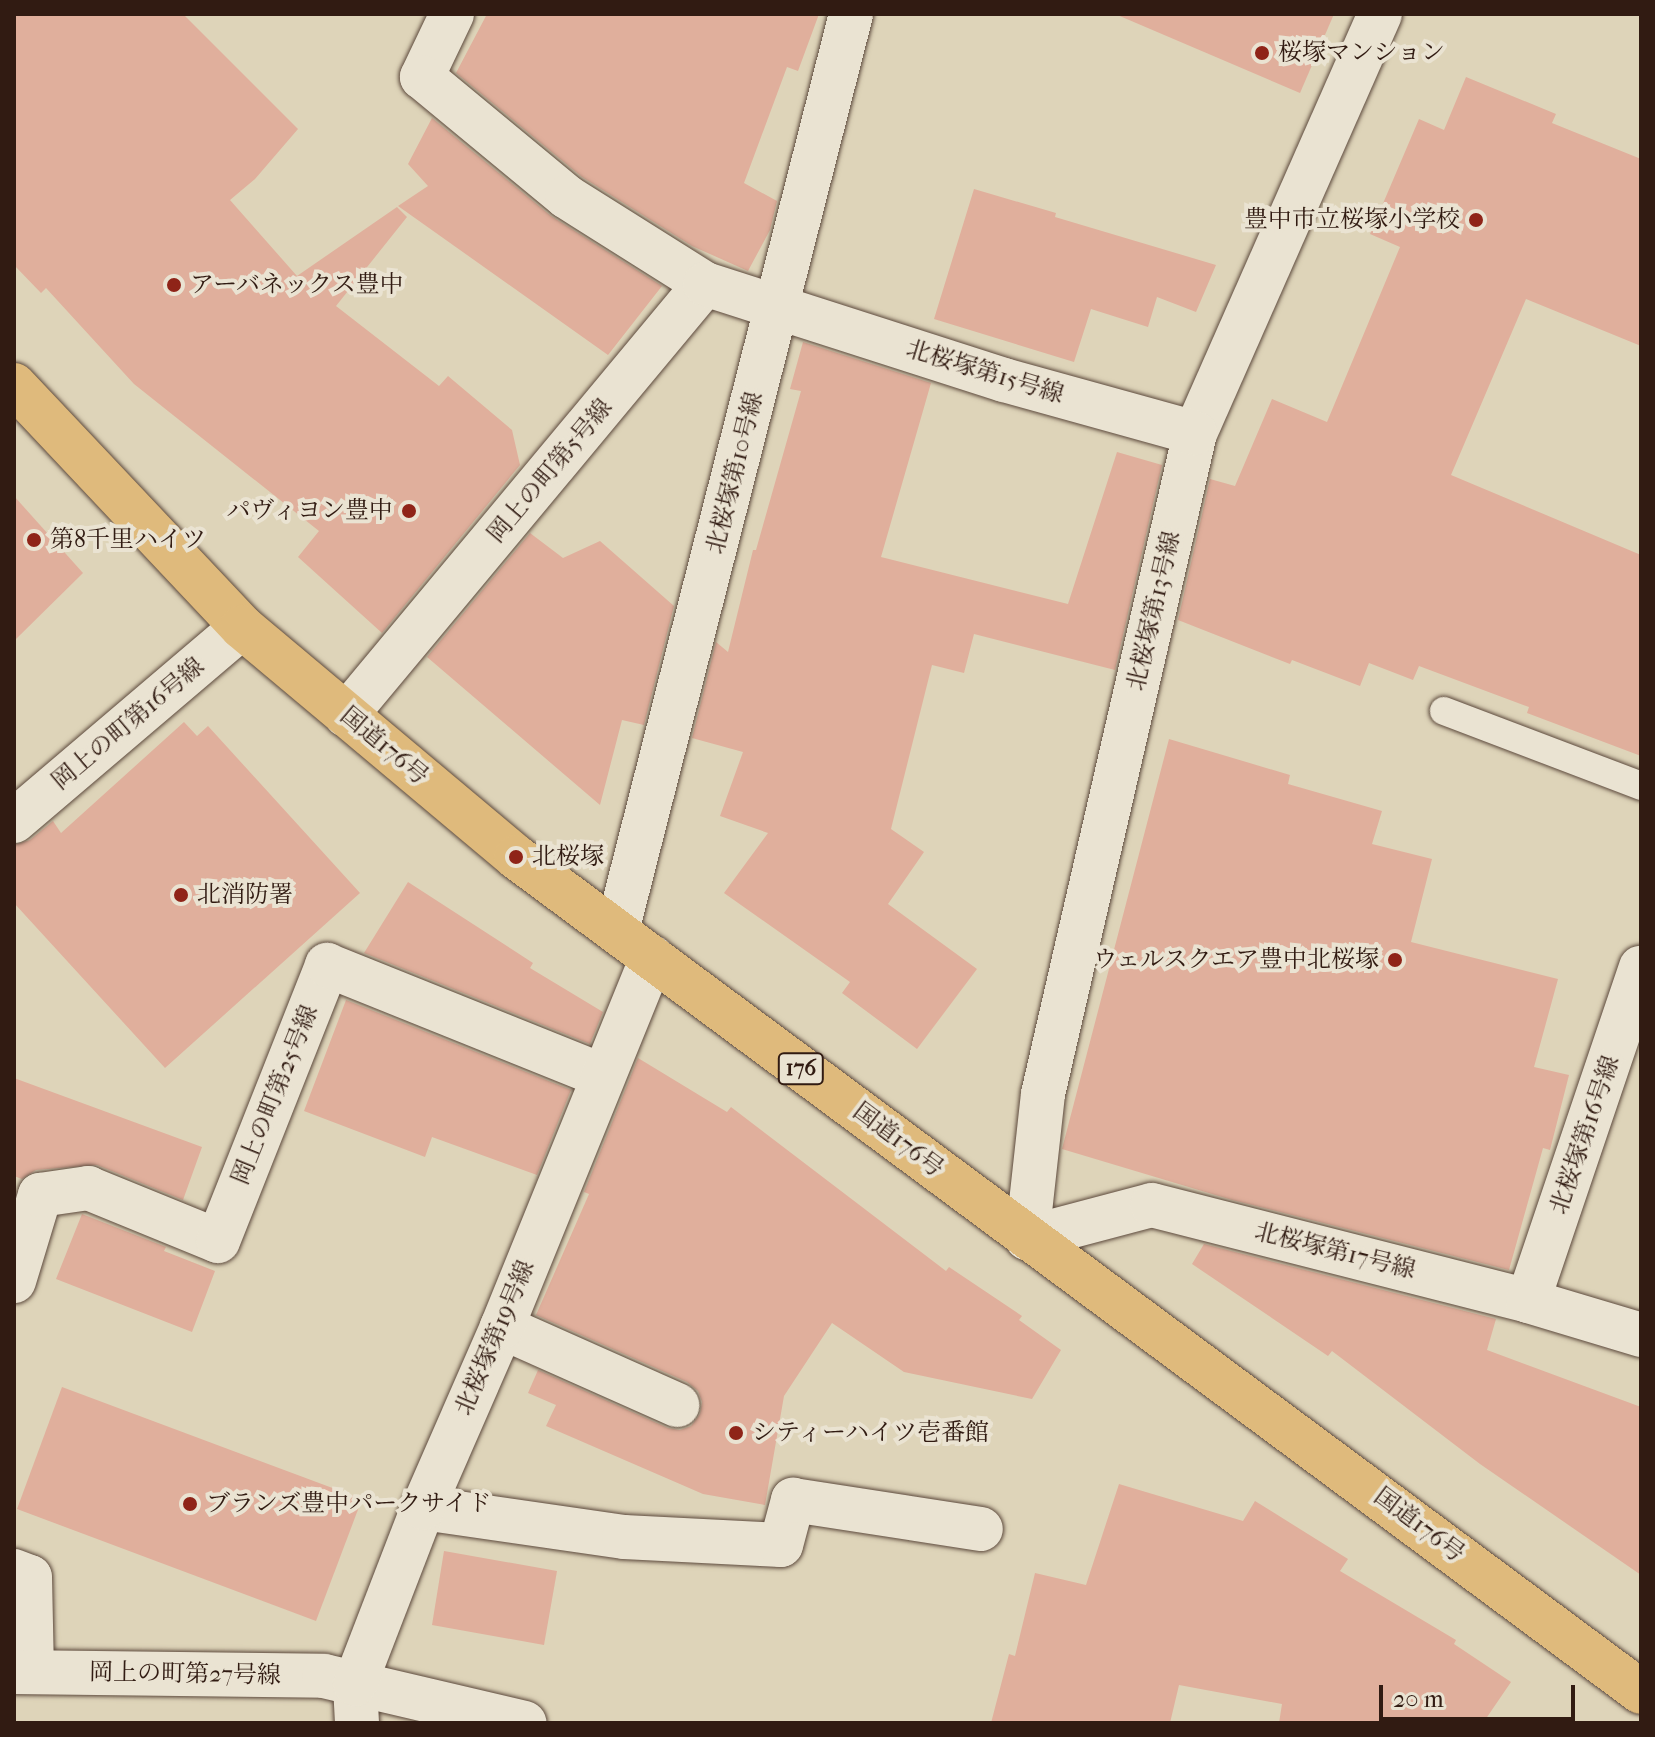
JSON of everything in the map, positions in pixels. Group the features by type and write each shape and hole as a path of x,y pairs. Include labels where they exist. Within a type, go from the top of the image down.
{"highway":[{"name":"国道176号","path":"14,385 242,627 516,857 1027,1238 1285,1424 1641,1692"}],"street":[{"path":"452,14 422,77 567,197 705,284 777,307"},
{"name":"北桜塚第10号線","path":"617,931 851,14"},
{"name":"北桜塚第13号線","path":"1027,1238 1043,1094 1195,433 1380,14"},
{"name":"岡上の町第5号線","path":"346,715 705,284"},
{"name":"北桜塚第15号線","path":"777,307 1004,380 1195,433"},
{"name":"岡上の町第16号線","path":"14,821 242,627"},
{"name":"北桜塚第19号線","path":"356,1703 423,1508 502,1327 601,1075 652,957"},
{"name":"岡上の町第25号線","path":"14,1281 40,1195 88,1188 218,1241 327,965 601,1075"},
{"name":"北桜塚第16号線","path":"1528,1301 1641,968"},
{"name":"北桜塚第17号線","path":"1027,1238 1152,1205 1528,1301 1641,1335"},
{"path":"502,1327 677,1405"},
{"path":"423,1508 624,1537 781,1545 793,1500 981,1529"},
{"path":"14,1571 30,1577 23,1672"},
{"name":"岡上の町第27号線","path":"23,1672 324,1676 356,1703 525,1723"}],"lane":[{"path":"1444,711 1641,786"}],"building":[{"path":"14,14 183,14 298,129 255,179 230,200 297,276 397,207 407,217 336,306 439,386 448,376 512,430 520,465 382,633 298,557 319,531 134,384 46,288 41,293 14,265"},
{"path":"487,14 819,14 798,71 787,67 744,183 777,201 770,230 748,271 692,246 582,177 456,73"},
{"name":"桜塚マンション","path":"1115,14 1334,14 1300,93"},
{"path":"1466,77 1556,114 1552,123 1641,159 1641,346 1526,299 1451,475 1641,555 1641,756 1527,713 1529,707 1419,666 1413,680 1369,663 1360,686 1292,660 1290,664 1178,620 1210,479 1235,486 1272,399 1327,422 1400,247 1370,234 1419,119 1444,130"},
{"path":"432,118 551,216 662,286 608,355 398,206 428,186 408,164"},
{"path":"974,189 1056,213 1055,217 1216,265 1196,312 1157,297 1148,327 1091,309 1074,362 934,319"},
{"path":"803,342 931,383 881,557 1068,604 1117,452 1162,465 1115,670 974,634 964,673 932,665 891,829 924,852 888,904 977,969 917,1049 842,993 850,982 724,893 768,833 720,816 743,752 692,738 716,642 728,652 753,550 756,550 801,391 790,389"},
{"name":"第8千里ハイツ","path":"14,496 83,573 14,641"},
{"path":"530,533 563,558 600,541 674,606 644,725 622,720 600,805 427,657"},
{"name":"北消防署","path":"184,722 197,736 208,726 360,893 165,1068 14,903 14,845 30,840 53,821 61,833"},
{"path":"1169,739 1290,775 1288,784 1382,811 1372,844 1432,859 1411,942 1558,979 1534,1067 1569,1075 1550,1150 1543,1148 1509,1270 1232,1200 1062,1149"},
{"path":"408,882 533,963 530,968 603,1012 590,1044 364,953"},
{"path":"346,1000 571,1090 537,1175 432,1137 425,1157 304,1111"},
{"path":"638,1058 727,1112 731,1107 946,1271 949,1267 1022,1316 1019,1320 1061,1350 1032,1399 904,1372 832,1323 784,1396 765,1505 703,1494 546,1426 556,1405 528,1393 538,1370 668,1428 680,1430 691,1426 700,1414 702,1402 698,1391 687,1382 536,1315 589,1194 584,1192"},
{"path":"14,1078 202,1147 183,1200 97,1165 36,1170 22,1179 14,1176"},
{"path":"82,1214 166,1247 164,1251 215,1271 192,1332 56,1279"},
{"path":"1204,1244 1496,1319 1487,1350 1641,1407 1641,1575 1480,1464 1332,1351 1328,1356 1192,1264"},
{"name":"ブランズ豊中パークサイド","path":"62,1387 362,1499 316,1621 17,1509"},
{"path":"1119,1484 1243,1521 1255,1501 1348,1559 1340,1571 1456,1640 1454,1644 1511,1682 1483,1723 1279,1723 1282,1704 1179,1685 1170,1723 991,1723 1009,1654 1015,1656 1035,1573 1086,1585"},
{"path":"444,1551 557,1571 544,1645 432,1625"}],"place":[{"name":"桜塚マンション","path":"1262,53"},
{"name":"豊中市立桜塚小学校","path":"1476,220"},
{"name":"アーバネックス豊中","path":"174,285"},
{"name":"パヴィヨン豊中","path":"409,511"},
{"name":"第8千里ハイツ","path":"34,540"},
{"name":"北桜塚","path":"516,857"},
{"name":"北消防署","path":"181,895"},
{"name":"ウェルスクエア豊中北桜塚","path":"1395,960"},
{"name":"シティーハイツ壱番館","path":"736,1433"},
{"name":"ブランズ豊中パークサイド","path":"190,1504"}]}
